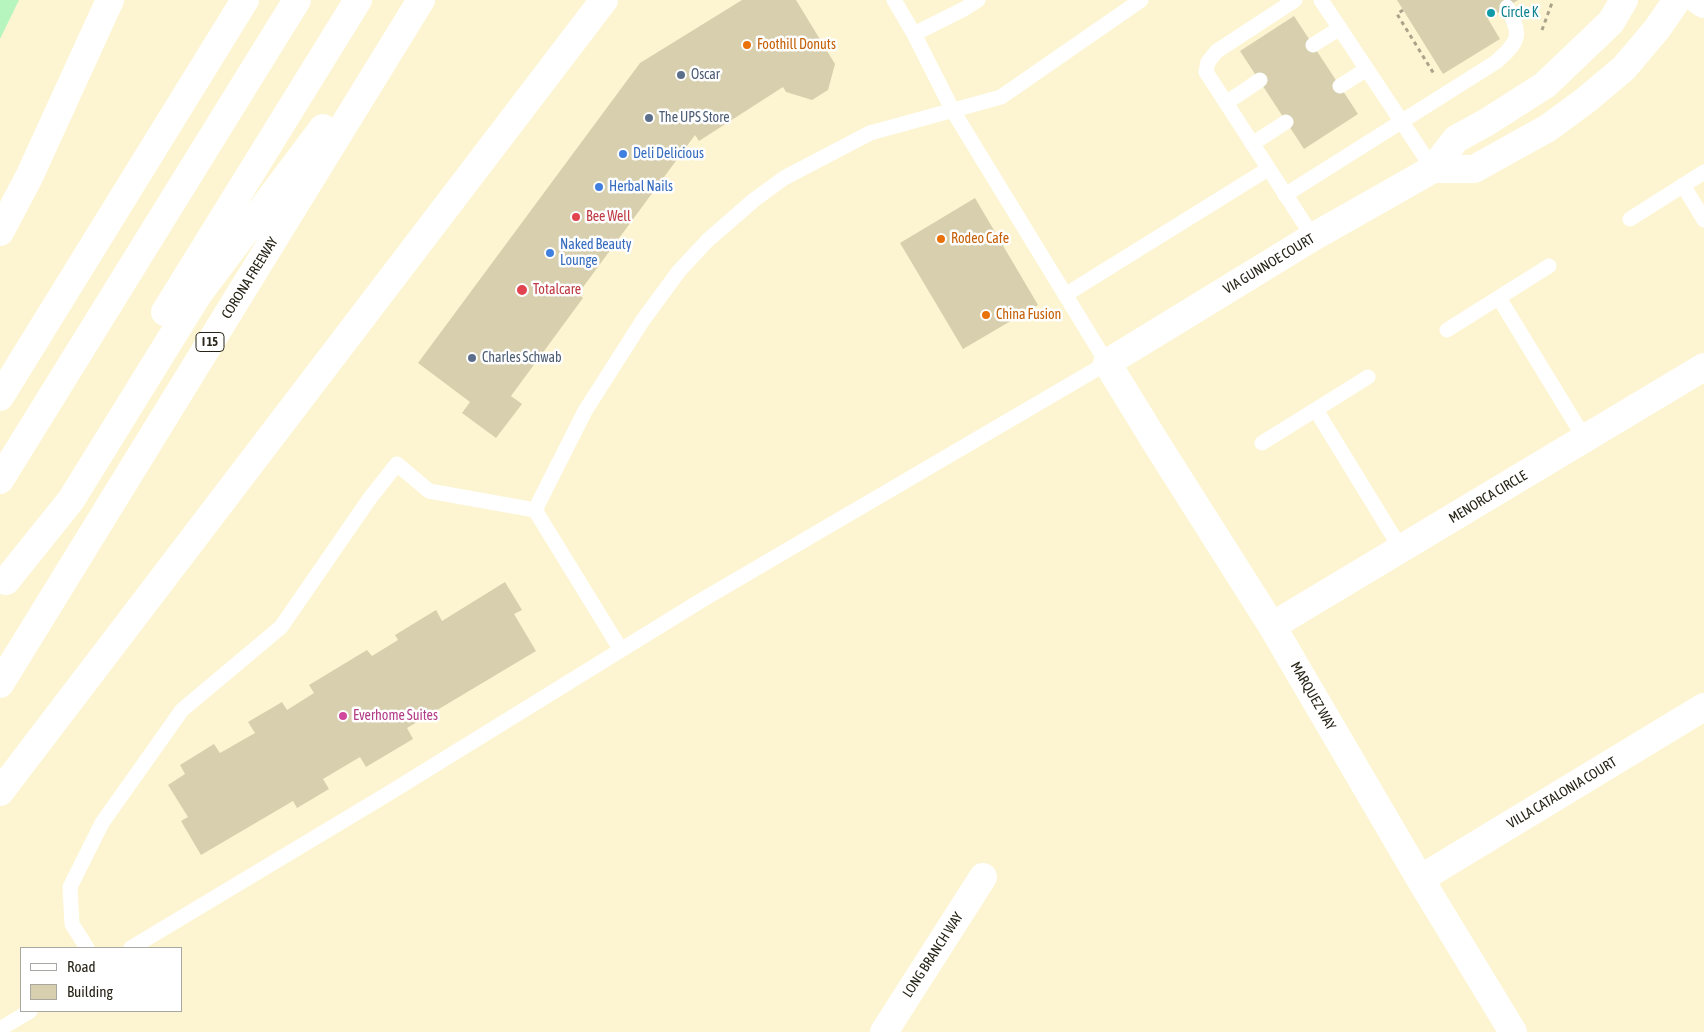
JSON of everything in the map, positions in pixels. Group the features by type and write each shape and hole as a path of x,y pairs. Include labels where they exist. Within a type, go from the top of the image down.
{"main road":[{"path":"0,232 29,177 110,0"},
{"path":"0,397 245,0"},
{"path":"0,480 297,0"},
{"path":"3,586 72,464 358,0"},
{"path":"3,586 71,500 199,293 420,0"},
{"name":"CORONA FREEWAY","path":"0,684 420,0"},
{"path":"0,792 604,0"},
{"name":"VIA GUNNOE COURT","path":"1107,363 1313,237 1434,169 1456,139 1487,122 1545,85 1611,22 1624,0"},
{"name":"VIA GUNNOE COURT","path":"1434,169 1474,169 1548,128 1586,100 1624,68 1657,29 1677,0"},
{"path":"1698,0 1704,4"},
{"name":"MARQUEZ WAY","path":"1107,363 1272,626 1420,879 1513,1032"},
{"name":"MENORCA CIRCLE","path":"1272,626 1704,367"},
{"name":"VILLA CATALONIA COURT","path":"1420,879 1704,707"},
{"name":"LONG BRANCH WAY","path":"884,1032 983,878"}],"lane":[{"path":"133,947 386,795 710,595 1107,363 953,111 914,34 894,0"},
{"path":"914,34 978,0"},
{"path":"535,510 584,411 643,320 679,271 708,240 754,200 784,178 870,133 1001,97 1141,0"},
{"path":"1295,0 1217,51 1208,62 1206,72 1313,237"},
{"path":"1321,0 1434,169"},
{"path":"1285,195 1496,62 1511,49 1517,36 1516,23 1507,7"},
{"path":"1313,45 1340,28"},
{"path":"1340,86 1367,69"},
{"path":"1226,103 1260,80"},
{"path":"1252,144 1286,122"},
{"path":"1065,295 1268,169"},
{"path":"1630,219 1704,172"},
{"path":"1683,185 1704,220"},
{"path":"1447,330 1549,266"},
{"path":"1499,298 1585,439"},
{"path":"1262,443 1368,377"},
{"path":"1316,410 1401,549"},
{"path":"86,947 72,924 70,886 102,823 182,710 281,627 370,498 397,464 428,491 535,510 621,650"},
{"path":"0,1030 28,1012"}],"path":[{"path":"1403,10 1397,14 1438,80"}],"green space":[{"path":"0,0 19,0 0,39"}],"building":[{"path":"742,0 796,0 835,64 828,90 812,100 786,92 783,87 699,141 695,135 578,294 583,298 511,396 522,404 496,438 462,413 470,402 418,363 640,63"},
{"name":"Circle K","path":"1397,0 1518,0 1488,19 1500,39 1443,74"},
{"path":"1294,16 1358,114 1304,149 1240,51"},
{"path":"975,198 1038,305 963,349 900,243"},
{"name":"Everhome Suites","path":"505,582 522,610 514,614 536,651 407,728 413,739 366,767 360,757 323,779 329,789 297,808 293,801 201,855 181,821 188,817 168,785 185,774 180,765 214,744 220,753 255,733 248,722 282,702 287,710 314,693 309,685 367,650 372,656 398,640 395,635 436,610 442,621"}],"place":[{"name":"Circle K","path":"1491,13"},
{"name":"Foothill Donuts","path":"747,45"},
{"name":"Oscar","path":"681,75"},
{"name":"The UPS Store","path":"649,118"},
{"name":"Deli Delicious","path":"623,154"},
{"name":"Herbal Nails","path":"599,187"},
{"name":"Bee Well","path":"576,217"},
{"name":"Rodeo Cafe","path":"941,239"},
{"name":"Naked Beauty Lounge","path":"550,253"},
{"name":"Totalcare","path":"522,290"},
{"name":"China Fusion","path":"986,315"},
{"name":"Charles Schwab","path":"472,358"},
{"name":"Everhome Suites","path":"343,716"}]}
